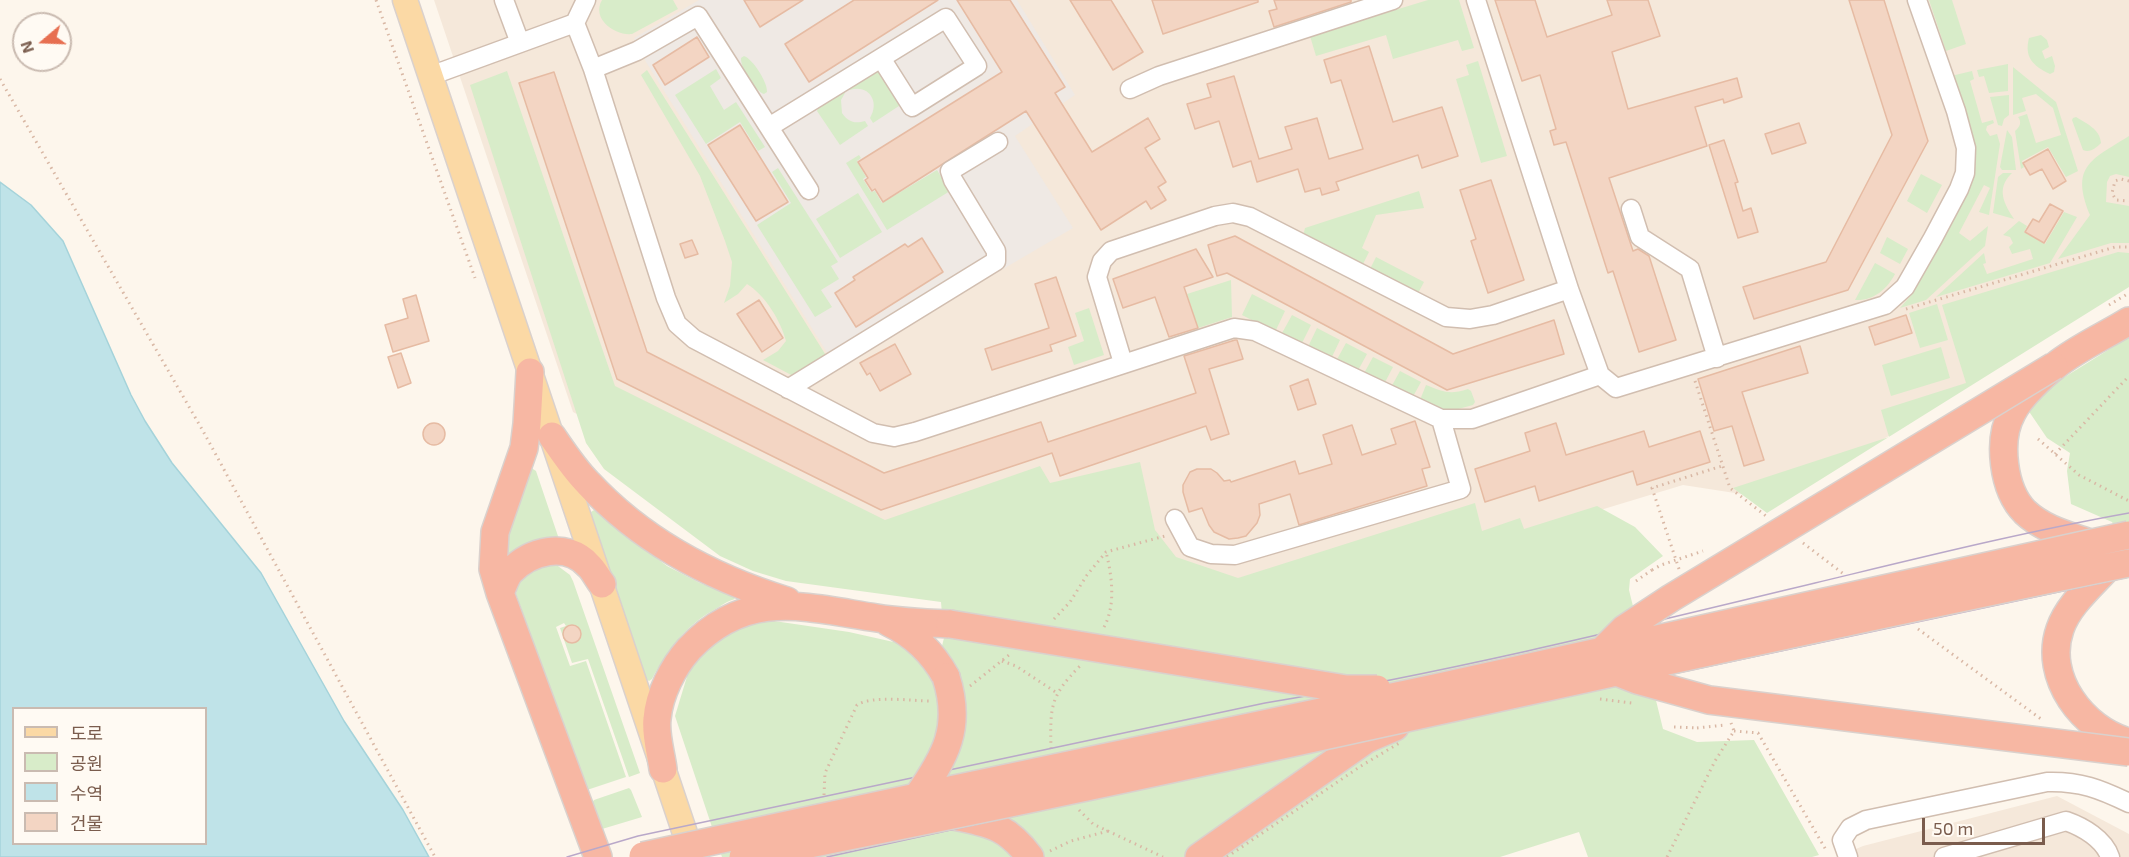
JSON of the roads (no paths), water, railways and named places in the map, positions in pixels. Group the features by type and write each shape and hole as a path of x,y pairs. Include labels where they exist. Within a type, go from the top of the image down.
{"highway":[{"path":"1608,661 1624,629 1671,598 2129,321"},
{"path":"2054,366 2011,413 2003,451 2006,472 2015,497 2024,511 2046,528 2090,543"},
{"path":"530,372 524,448 495,532 493,569 598,857"},
{"path":"552,436 586,482 650,536 701,567 744,587 808,608"},
{"path":"743,857 954,816 1439,699 1608,661 2090,543 2129,536"},
{"path":"500,593 508,574 526,558 538,553 554,551 571,553 588,564 602,584"},
{"path":"1608,661 2119,565"},
{"path":"2119,565 2072,608 2060,629 2056,658 2064,687 2081,713 2125,744"},
{"path":"663,769 656,721 664,689 686,654 700,638 736,614 753,608 808,608 881,619 951,624 1346,689 1439,699"},
{"path":"881,619 916,640 939,663 952,694 954,711 952,729 946,747 935,770 916,797"},
{"path":"1608,661 1637,680 1709,700 2125,744"},
{"path":"641,857 916,797 1439,699"},
{"path":"1199,857 1367,739 1439,699"},
{"path":"954,816 992,825 1038,855"}],"main road":[{"path":"405,0 693,857"}],"street":[{"path":"504,0 520,43"},
{"path":"430,76 575,22 586,0"},
{"path":"1130,89 1159,76 1393,0"},
{"path":"1476,0 1569,289 1600,375 1616,388 1885,305 1905,287 1938,228 1965,172 1964,138 1917,0"},
{"path":"593,69 637,51 698,16 809,190"},
{"path":"769,127 881,58 946,18 977,66 912,107 881,58"},
{"path":"575,22 593,69 666,298 677,324 694,339 873,433 894,437 915,432 1234,328 1255,331 1441,419 1472,419 1600,375"},
{"path":"788,389 996,261 996,251 952,180 950,171 998,142"},
{"path":"1631,209 1640,237 1690,269 1717,358"},
{"path":"1123,363 1097,277 1102,261 1111,251 1215,216 1233,213 1250,217 1446,316 1470,319 1492,315 1569,289"},
{"path":"1175,519 1190,547 1211,554 1235,555 1461,489 1441,419"},
{"path":"1848,857 1842,840 1850,828 1866,820 2047,782 2069,781 2096,788 2129,803"},
{"path":"1944,857 2066,822 2084,827 2108,850 2110,857"}],"water":[{"path":"0,182 31,205 63,241 131,395 145,421 172,463 261,573 344,721 403,810 429,857 0,857"}],"tram line":[{"path":"567,857 638,836 1265,703 1541,648 1971,546 2129,513"},
{"path":"827,857 1367,739 2129,577"}]}
